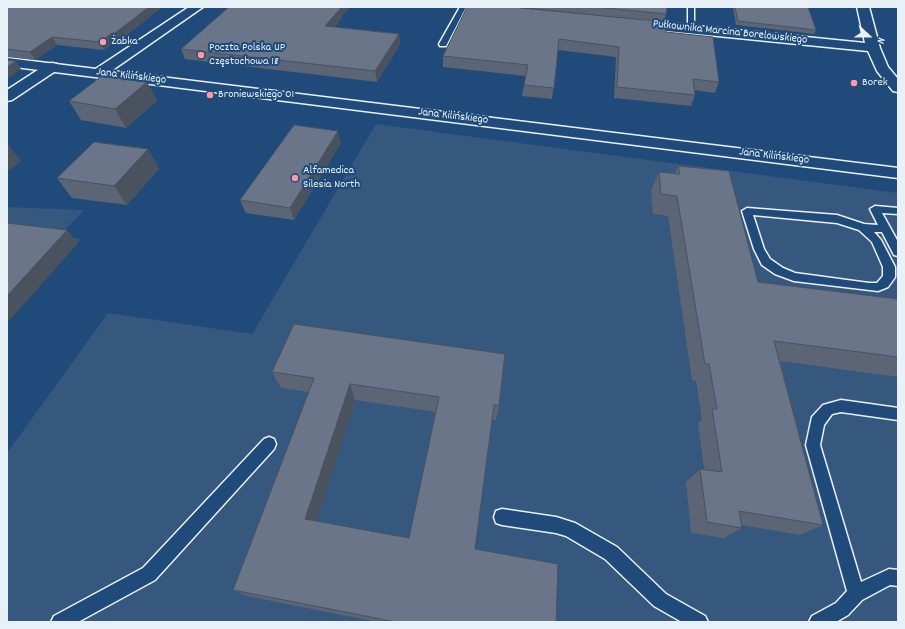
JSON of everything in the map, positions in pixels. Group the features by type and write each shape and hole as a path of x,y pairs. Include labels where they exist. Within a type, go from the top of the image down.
{"street":[{"path":"99,73 197,7"},
{"path":"863,7 875,52 882,68 898,88"},
{"name":"Pułkownika Marcina Borelowskiego","path":"622,22 875,52 890,58"},
{"name":"Jana Kilińskiego","path":"7,62 898,173"},
{"path":"7,97 52,67"}],"lane":[{"path":"443,44 469,7"},
{"path":"691,7 691,29"},
{"path":"898,211 875,208 898,252"},
{"path":"863,227 876,240 890,267 889,277 884,284 878,287 809,280 779,272 766,262 758,249 747,210 837,219 863,227 886,229"},
{"path":"856,594 813,445 817,422 828,409 841,406 898,414"},
{"path":"60,622 149,574 269,444"},
{"path":"502,518 556,525 569,529 611,553 660,600 699,622"},
{"path":"818,622 842,609 856,594 889,577 898,578"}],"shaded area":[{"path":"376,124 898,193 898,622 7,622 7,453 108,313 252,334"},
{"path":"7,207 84,210 59,236 81,239 7,323"}],"building":[{"path":"7,7 149,7 115,33 112,33 100,42 52,37 30,52 7,49"},
{"path":"229,7 340,7 339,8 341,8 325,26 399,34 375,71 181,49"},
{"path":"467,7 511,7 666,22 666,32 713,37 719,82 693,79 695,95 617,87 619,47 559,39 554,88 524,85 528,65 443,56"},
{"path":"596,7 667,7 666,14"},
{"path":"735,7 808,7 816,30 738,21"},
{"path":"7,60 16,61 7,67"},
{"path":"103,75 147,82 115,109 69,101"},
{"name":"Alfamedica Silesia North","path":"294,125 338,131 290,208 240,200"},
{"path":"94,142 148,149 114,186 57,178"},
{"path":"678,166 729,171 758,282 898,299 898,357 774,341 823,525 739,511 742,528 707,522 700,469 722,472 712,409 717,409 709,364 705,364 677,196 661,194 659,172 680,174"},
{"path":"7,223 67,230 7,296"},
{"path":"294,324 505,354 499,405 494,405 475,549 558,564 556,622 396,622 233,590 314,378 272,372","holes":["350,384 439,397 409,538 305,519"]}],"place":[{"name":"Żabka","path":"103,42"},
{"name":"Poczta Polska UP Częstochowa 18","path":"201,55"},
{"name":"Borek","path":"854,83"},
{"name":"Broniewskiego 01","path":"210,95"},
{"name":"Alfamedica Silesia North","path":"295,178"}]}
